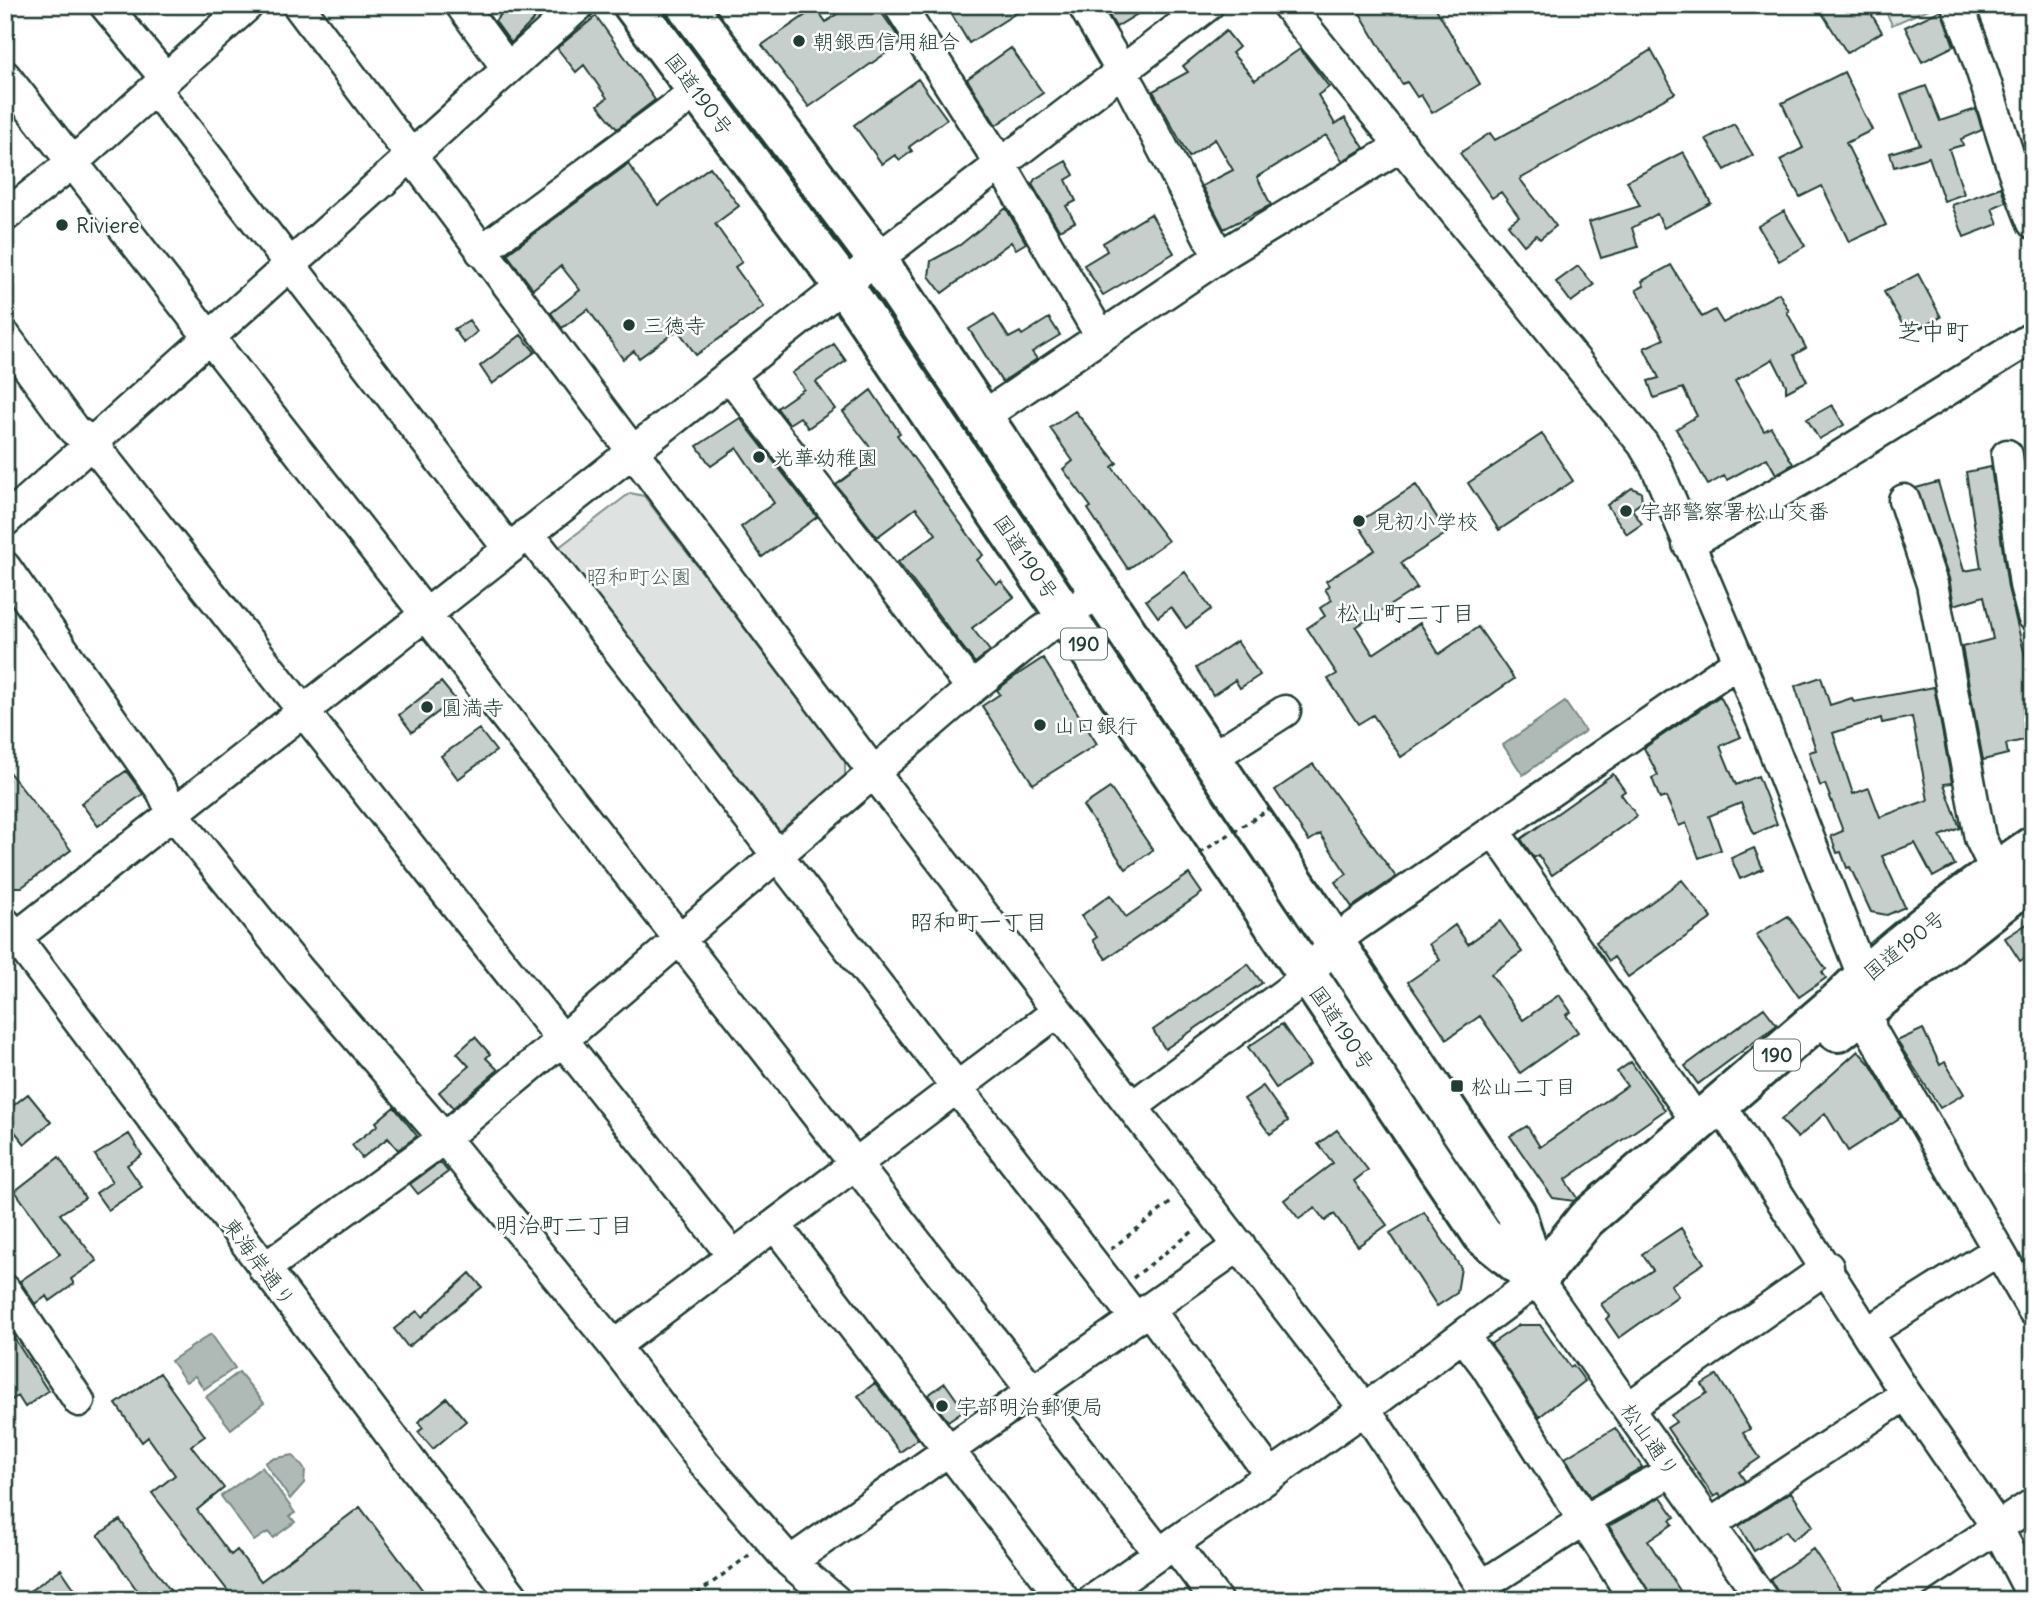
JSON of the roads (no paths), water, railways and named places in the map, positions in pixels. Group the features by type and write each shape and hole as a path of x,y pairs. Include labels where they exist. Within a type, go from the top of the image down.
{"highway":[{"name":"国道190号","path":"633,5 844,286 1483,1236 1537,1280"},
{"name":"国道190号","path":"686,5 877,259 1516,1213 1537,1280"},
{"name":"国道190号","path":"1537,1280 1586,1219 2015,874 2033,846"}],"street":[{"path":"106,5 291,265 776,856 1115,1292 1143,1314 1270,1474"},
{"path":"5,216 73,162 248,5"},
{"path":"298,5 874,773 1365,1409 1487,1593 1584,1520 1672,1471"},
{"path":"461,5 508,69"},
{"path":"5,521 579,5"},
{"path":"899,5 1001,164 1100,335"},
{"path":"1083,5 1121,70 1219,257"},
{"path":"8,935 172,812 877,259 1208,5"},
{"path":"1287,5 1643,444 1657,468 1739,661 1865,992 1873,1034 2033,1310"},
{"path":"1957,5 1977,50 2016,183 2033,223"},
{"path":"5,76 1031,1391 1167,1549 1216,1600"},
{"path":"481,251 697,91"},
{"path":"982,417 1219,257 1402,145"},
{"path":"5,336 74,430 91,442 733,1256"},
{"path":"1688,544 1814,473 2033,338"},
{"path":"730,376 972,688"},
{"path":"2007,455 2025,585 2033,616"},
{"path":"1904,500 1932,584 1980,838 2015,874"},
{"path":"5,567 162,791 172,812 298,969 444,1138 614,1346 704,1463 790,1562 835,1600"},
{"path":"264,1269 444,1138 972,688 1100,592"},
{"path":"1132,1107 1307,977 1334,942 1739,661"},
{"path":"1211,758 1285,710"},
{"path":"1494,831 1716,1116 1828,1267 1906,1394 1997,1527 2033,1597"},
{"name":"東海岸通り","path":"8,935 515,1600"},
{"path":"614,1346 1057,1012"},
{"path":"775,1225 1063,1600"},
{"path":"790,1562 1240,1245"},
{"path":"1867,1333 1997,1251"},
{"path":"1628,1408 1828,1267"},
{"path":"1093,1600 1365,1409 1537,1280"},
{"name":"松山通り","path":"1537,1280 1763,1600"},
{"path":"5,1290 79,1401"},
{"path":"1464,1337 1486,1366 1636,1600"},
{"path":"1711,1524 1906,1394"},
{"path":"1888,1600 2033,1504"}],"place":[{"name":"朝銀西信用組合","path":"799,41"},
{"name":"Riviere","path":"62,225"},
{"name":"三徳寺","path":"629,325"},
{"name":"光華幼稚園","path":"759,457"},
{"name":"宇部警察署松山交番","path":"1626,511"},
{"name":"見初小学校","path":"1359,521"},
{"name":"圓満寺","path":"427,707"},
{"name":"山口銀行","path":"1040,725"},
{"name":"松山二丁目","path":"1457,1086"},
{"name":"宇部明治郵便局","path":"942,1406"}],"district":[{"name":"芝中町","path":"1933,331"},
{"name":"松山町二丁目","path":"1406,612"},
{"name":"昭和町一丁目","path":"979,921"},
{"name":"明治町二丁目","path":"564,1224"}],"park label":[{"name":"昭和町公園","path":"639,576"}]}
